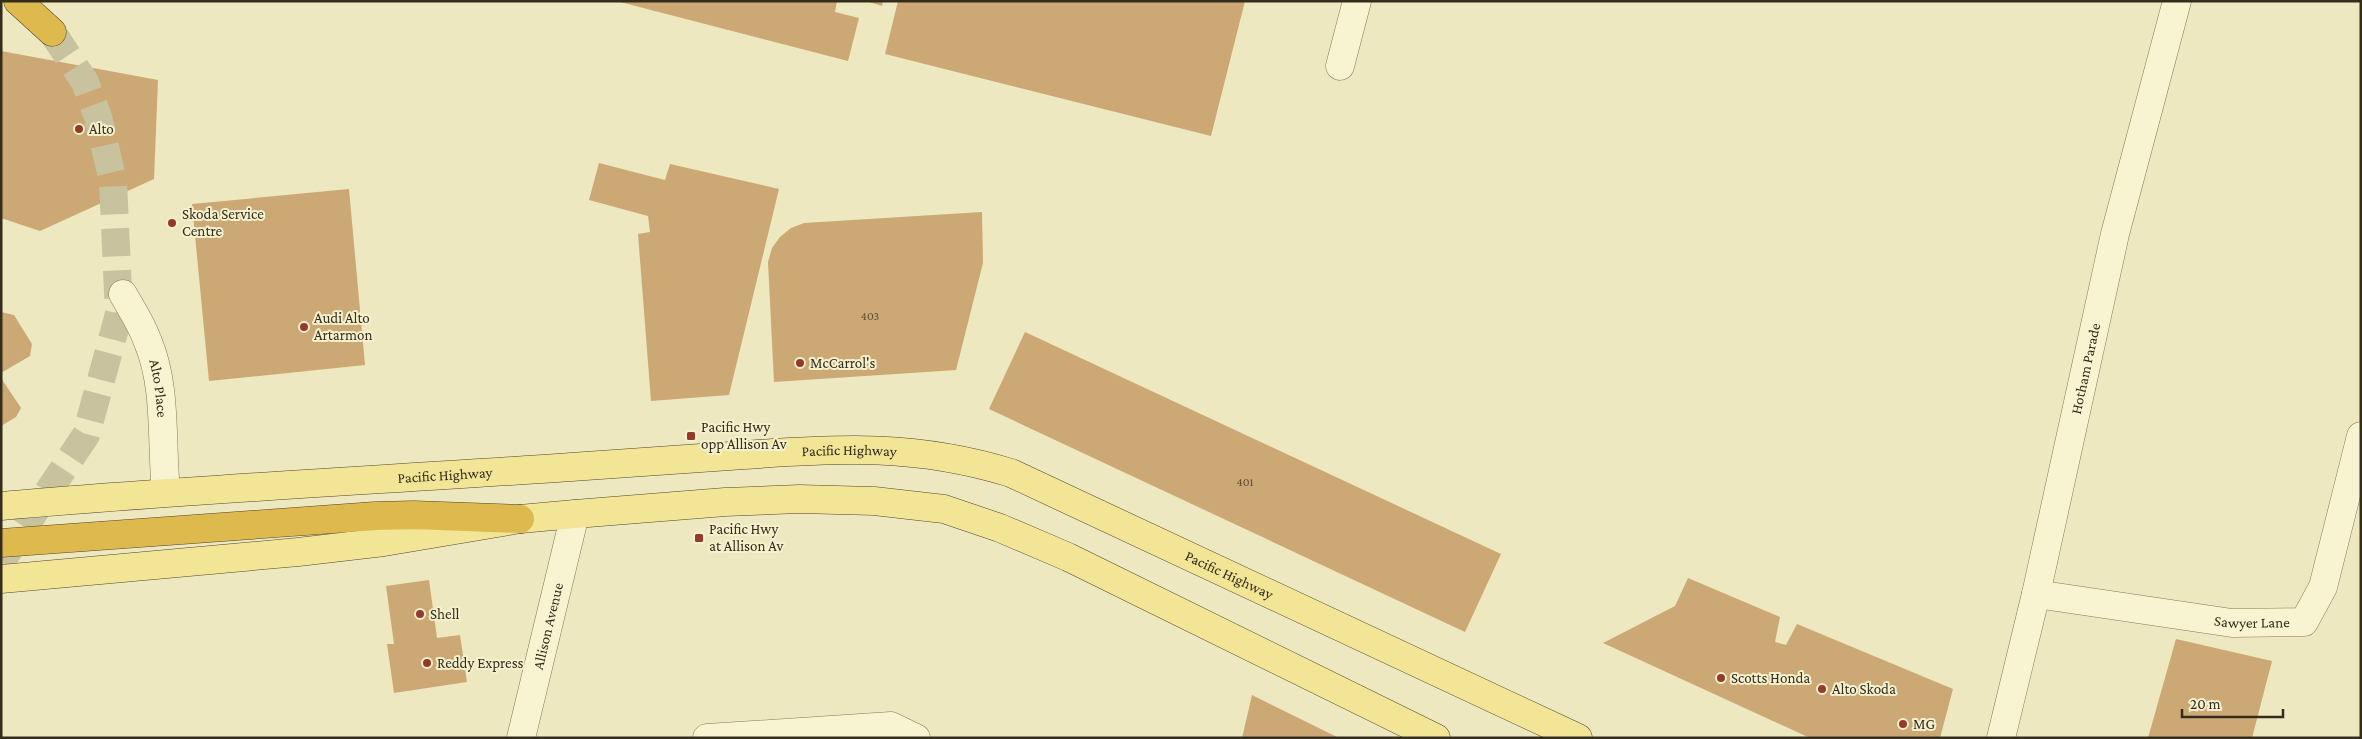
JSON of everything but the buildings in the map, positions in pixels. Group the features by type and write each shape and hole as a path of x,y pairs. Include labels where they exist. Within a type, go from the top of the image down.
{"highway":[{"path":"18,1 52,32"},
{"path":"1,543 375,516 423,515 520,519"}],"main road":[{"name":"Pacific Highway","path":"1,506 166,491 560,468 832,449 907,451 970,460 1011,473 1578,738"},
{"path":"1,579 298,552 384,542 520,519 575,514 725,502 799,499 874,501 944,510 1000,528 1068,557 1436,738"}],"street":[{"path":"1340,66 1357,1"},
{"name":"Hotham Parade","path":"2001,738 2036,594 2115,234 2177,1"},
{"name":"Alto Place","path":"123,294 149,342 154,359 160,401 166,491"},
{"name":"Sawyer Lane","path":"2036,594 2232,623 2304,622 2323,586 2361,436"},
{"name":"Allison Avenue","path":"521,738 575,514"},
{"path":"707,738 892,726 916,738"}],"tunnel":[{"path":"1,562 86,435 119,314 113,181 98,117 85,82 52,32"}],"place":[{"name":"Alto","path":"79,129"},
{"name":"Skoda Service Centre","path":"172,223"},
{"name":"Audi Alto Artarmon","path":"304,327"},
{"name":"McCarrol's","path":"800,363"},
{"name":"Pacific Hwy opp Allison Av","path":"691,436"},
{"name":"Pacific Hwy at Allison Av","path":"699,538"},
{"name":"Shell","path":"420,614"},
{"name":"Reddy Express","path":"427,663"},
{"name":"Scotts Honda","path":"1721,678"},
{"name":"Alto Skoda","path":"1822,689"},
{"name":"MG","path":"1903,724"}]}
